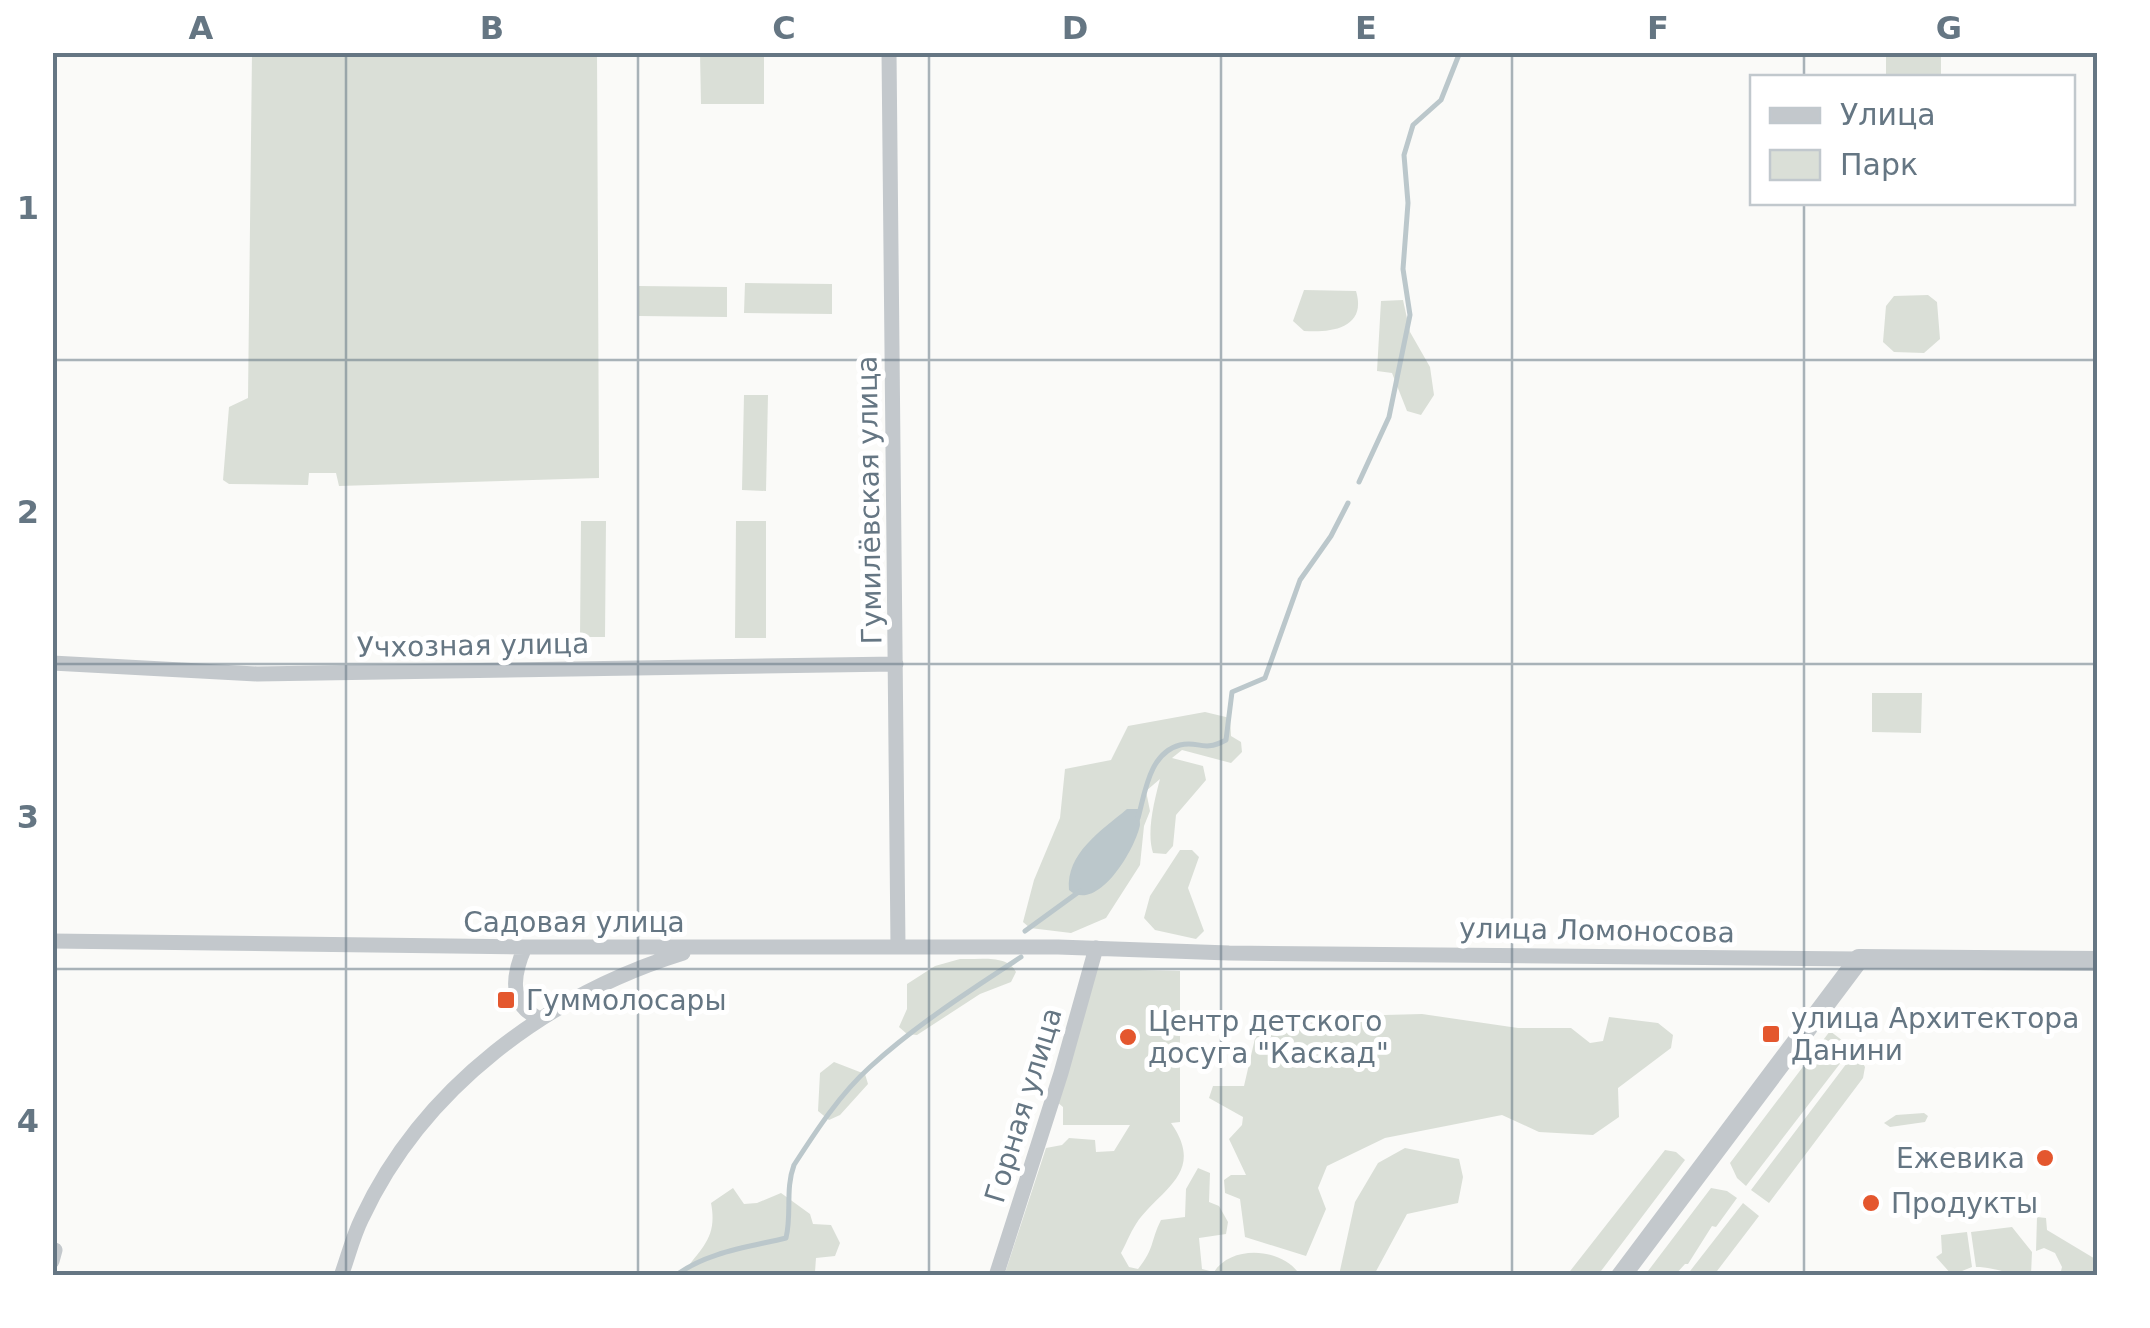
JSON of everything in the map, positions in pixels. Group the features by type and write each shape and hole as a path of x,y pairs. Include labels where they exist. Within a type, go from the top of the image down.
{"street":[{"name":"Гумилёвская улица","path":"889,52 898,946"},
{"name":"Учхозная улица","path":"52,664 257,674 896,664"},
{"name":"Садовая улица","path":"52,941 1096,948"},
{"path":"525,947 515,969 514,983 521,1006 540,1019"},
{"path":"341,1276 362,1219 382,1182 424,1123 483,1061 540,1019 625,973 702,947"},
{"name":"улица Ломоносова","path":"1096,948 1229,953 2098,961"},
{"name":"Горная улица","path":"996,1276 1096,948"},
{"path":"1621,1276 1859,959"}],"green space":[{"path":"252,53 597,53 599,478 339,486 336,473 309,473 308,485 229,484 223,480 229,407 248,398"},
{"path":"700,53 764,53 764,104 701,104"},
{"path":"1886,53 1941,53 1941,75 1886,75"},
{"path":"745,283 832,284 832,314 744,313"},
{"path":"639,286 727,287 727,317 639,316"},
{"path":"1304,290 1356,291 1356,313 1345,326 1304,331 1293,321"},
{"path":"1928,295 1937,302 1940,339 1924,353 1894,352 1883,342 1886,306 1894,296"},
{"path":"1403,300 1410,332 1430,367 1434,395 1421,415 1407,411 1392,373 1377,371 1381,301"},
{"path":"744,395 768,395 766,491 742,490"},
{"path":"581,521 606,521 605,637 580,637"},
{"path":"736,521 766,521 766,638 735,638"},
{"path":"1872,693 1922,693 1921,733 1872,732"},
{"path":"1205,712 1230,718 1231,736 1241,742 1242,752 1231,763 1182,750 1172,758 1203,766 1206,780 1176,815 1173,846 1166,854 1153,853 1151,845 1152,815 1160,779 1146,791 1150,811 1144,826 1140,865 1106,918 1071,933 1030,928 1023,922 1034,880 1060,818 1065,769 1111,760 1128,726"},
{"path":"1180,850 1192,850 1199,857 1188,888 1204,931 1196,939 1155,930 1144,918 1150,896"},
{"path":"960,959 999,960 1016,972 1011,982 980,994 917,1035 907,1034 899,1027 907,1009 907,984 935,966"},
{"path":"1096,969 1180,971 1180,1122 1171,1123 1181,1141 1182,1168 1130,1235 1121,1253 1129,1267 1138,1269 1143,1262 1161,1220 1185,1217 1186,1189 1198,1168 1210,1173 1209,1202 1219,1206 1228,1222 1226,1234 1199,1238 1202,1269 1214,1272 1233,1257 1257,1253 1282,1259 1300,1275 1004,1276 1046,1148 1062,1145 1069,1138 1095,1140 1096,1152 1114,1151 1130,1125 1063,1125 1063,1107 1057,1102"},
{"path":"1422,1014 1518,1028 1571,1028 1590,1043 1603,1041 1609,1017 1658,1023 1673,1035 1671,1048 1618,1088 1619,1117 1593,1135 1539,1132 1502,1115 1385,1138 1327,1166 1318,1188 1326,1209 1306,1256 1245,1237 1240,1199 1225,1193 1224,1180 1231,1175 1246,1175 1229,1139 1242,1125 1243,1117 1209,1098 1213,1086 1244,1086 1259,1021 1305,1026 1310,1017"},
{"path":"1830,1031 1852,1048 1746,1186 1730,1163"},
{"path":"1856,1051 1865,1067 1863,1078 1769,1203 1751,1190"},
{"path":"834,1062 865,1074 868,1084 840,1115 829,1120 818,1111 820,1073"},
{"path":"1896,1115 1928,1116 1925,1122 1890,1127 1884,1123"},
{"path":"1405,1148 1459,1159 1463,1177 1458,1203 1407,1214 1374,1275 1339,1275 1355,1202 1378,1163"},
{"path":"1665,1150 1676,1152 1685,1160 1598,1275 1567,1275"},
{"path":"733,1188 744,1204 781,1193 810,1214 813,1224 831,1225 840,1243 835,1256 816,1258 811,1275 682,1275 710,1234 711,1203"},
{"path":"1711,1188 1737,1198 1716,1227 1712,1226 1688,1264 1675,1275 1645,1275"},
{"path":"1743,1203 1759,1216 1714,1275 1687,1275"},
{"path":"2037,1217 2046,1218 2047,1230 2097,1260 2097,1271 2060,1275 2062,1267 2055,1253 2044,1248 2036,1251"},
{"path":"2012,1227 2032,1252 2031,1275 1976,1267 1971,1232"},
{"path":"1967,1232 1972,1267 1952,1275 1936,1257 1942,1253 1941,1235"}],"shaded area":[{"path":"1127,809 1138,809 1140,825 1123,863 1102,887 1091,893 1080,895 1069,890 1079,854"}],"waterway":[{"path":"1359,482 1389,417 1410,315 1403,269 1408,203 1404,155 1413,125 1441,100 1460,52"},
{"path":"1138,818 1150,775 1161,756 1180,745 1211,746 1226,740 1232,692 1265,678 1300,580 1331,536 1348,503"},
{"path":"1025,931 1080,891"},
{"path":"675,1276 714,1256 786,1238 794,1165 849,1089 906,1037 1021,957"}],"place":[{"name":"Гуммолосары","path":"506,1000"},
{"name":"улица Архитектора Данини","path":"1771,1034"},
{"name":"Центр детского досуга \"Каскад\"","path":"1128,1037"},
{"name":"Ежевика","path":"2045,1158"},
{"name":"Продукты","path":"1871,1203"}]}
